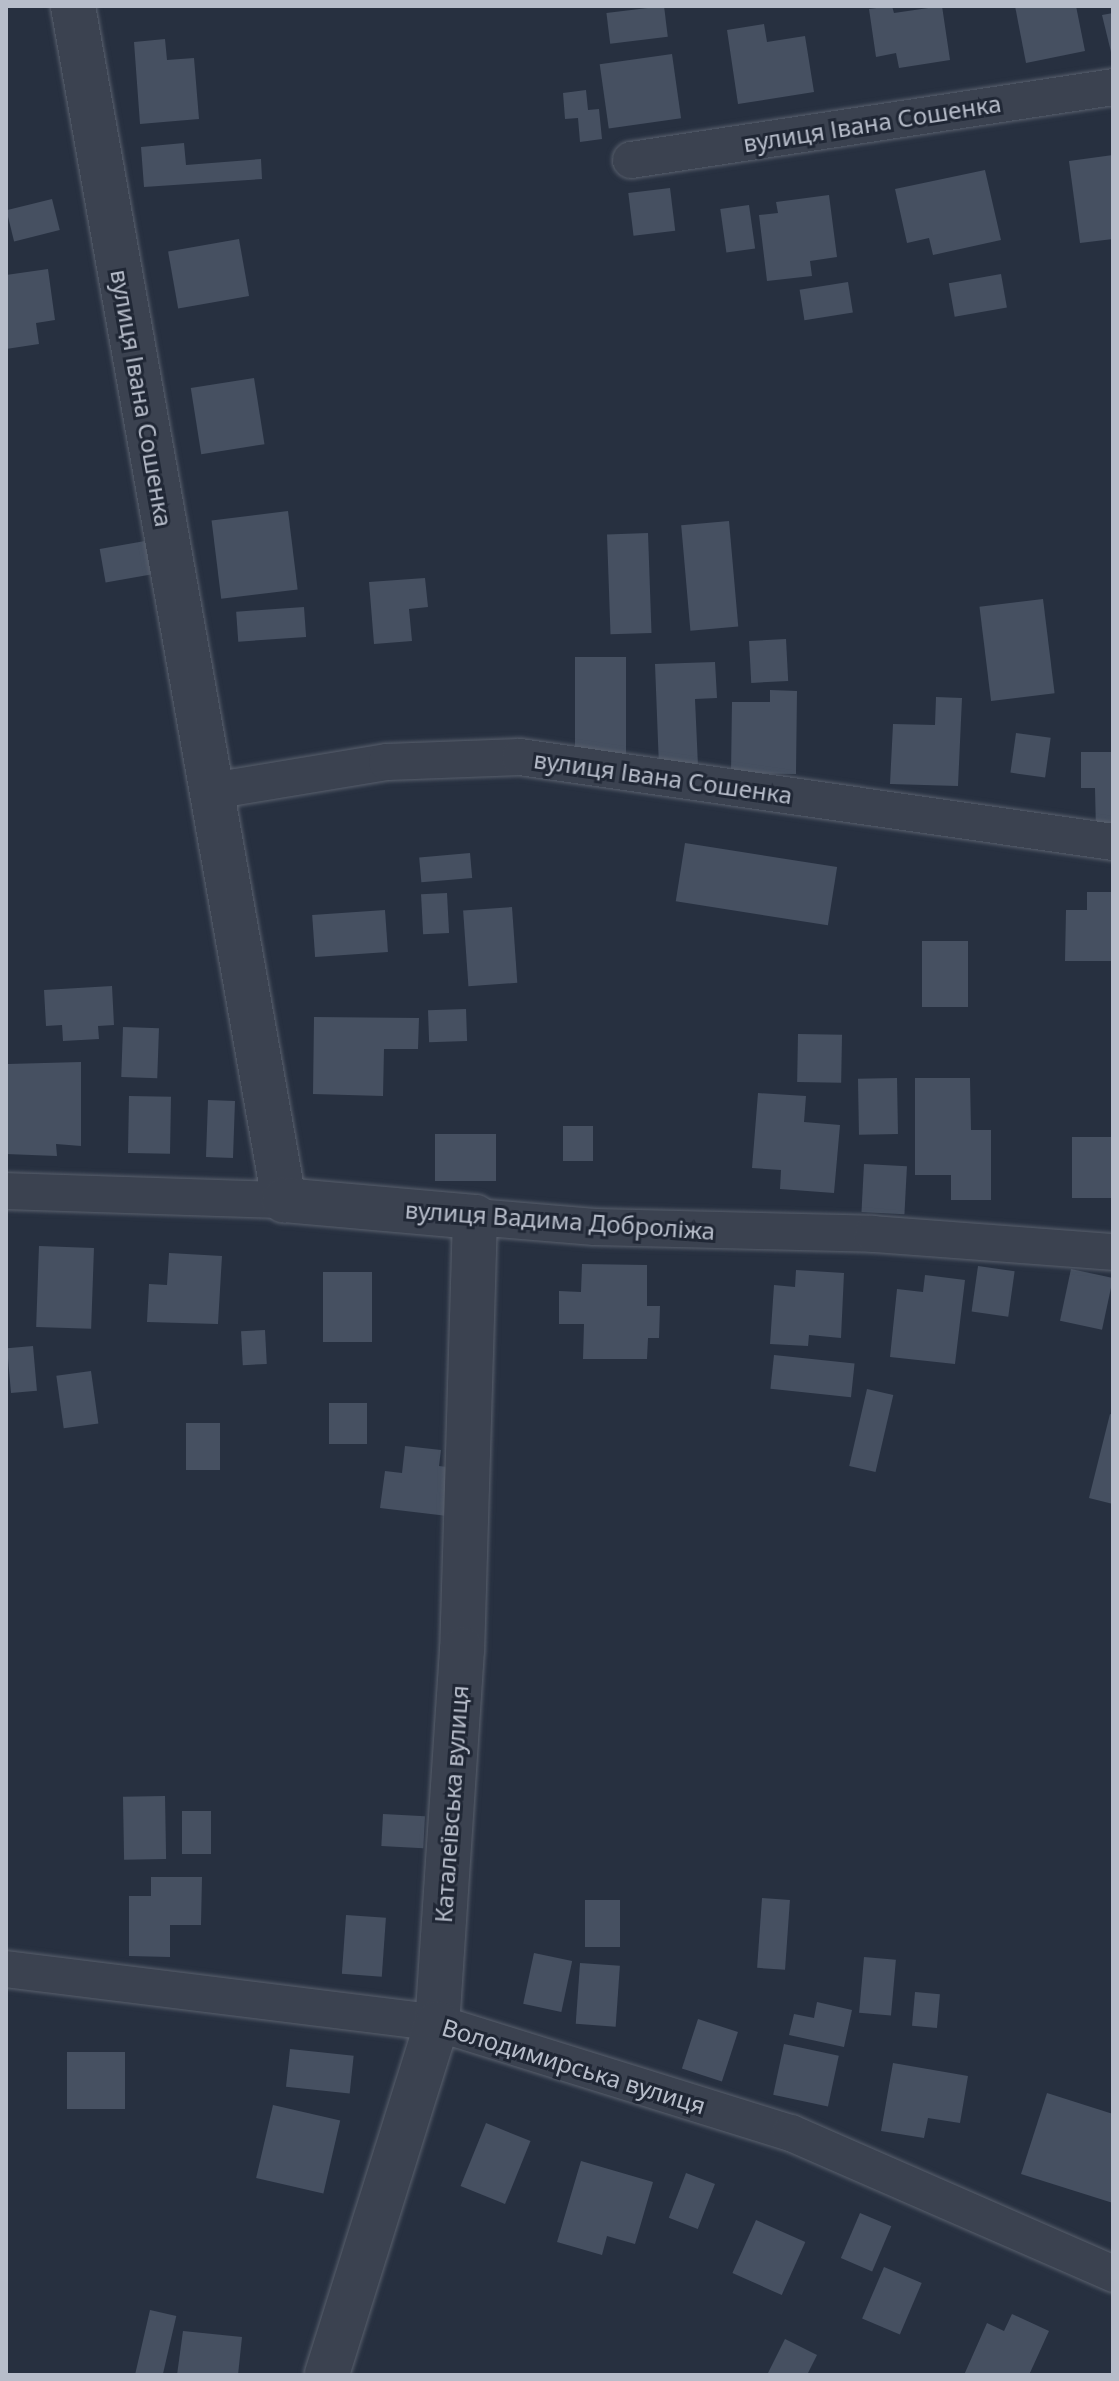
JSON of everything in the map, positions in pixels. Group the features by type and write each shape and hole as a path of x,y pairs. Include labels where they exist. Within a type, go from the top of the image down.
{"street":[{"name":"вулиця Івана Сошенка","path":"73,6 284,1200"},
{"name":"вулиця Івана Сошенка","path":"631,160 1113,87"},
{"name":"вулиця Івана Сошенка","path":"212,791 387,762 520,757 1113,842"},
{"name":"вулиця Вадима Доброліжа","path":"6,1191 284,1200 595,1227 873,1234 1113,1252"},
{"name":"Каталеївська вулиця","path":"327,2375 437,2023 462,1650 475,1217"},
{"name":"Володимирська вулиця","path":"6,1969 437,2023 791,2133 1113,2274"}],"building":[{"path":"664,6 668,37 610,44 606,13"},
{"path":"892,6 894,13 942,6 950,60 899,68 896,53 876,57 869,9"},
{"path":"1015,6 1076,6 1085,51 1026,63"},
{"path":"1113,13 1113,55 1112,56 1102,15"},
{"path":"764,24 767,42 805,36 814,92 738,104 727,30"},
{"path":"165,39 167,60 194,58 199,119 140,124 134,42"},
{"path":"672,54 681,118 609,129 600,64"},
{"path":"586,90 588,110 599,109 602,139 580,142 578,118 565,119 563,93"},
{"path":"184,143 186,165 261,159 262,179 144,187 141,147"},
{"path":"1113,155 1113,239 1080,243 1069,161"},
{"path":"985,170 1001,240 933,255 929,238 907,243 895,189"},
{"path":"670,188 675,231 634,236 628,193"},
{"path":"829,195 837,257 810,261 812,276 767,281 759,215 778,213 776,202"},
{"path":"52,199 60,230 14,241 6,210"},
{"path":"749,205 755,249 726,253 720,209"},
{"path":"239,239 249,296 178,309 168,252"},
{"path":"48,269 55,320 36,323 39,344 6,349 6,275"},
{"path":"1001,274 1007,307 955,317 949,283"},
{"path":"848,282 853,313 804,320 800,290"},
{"path":"254,378 264,444 201,454 191,388"},
{"path":"288,511 298,589 221,599 212,520"},
{"path":"729,521 738,627 690,631 681,525"},
{"path":"648,533 651,633 611,634 607,534"},
{"path":"145,541 151,574 106,582 100,549"},
{"path":"425,578 428,607 409,609 412,641 374,644 369,582"},
{"path":"1043,599 1055,693 991,701 979,607"},
{"path":"304,607 306,637 238,642 236,612"},
{"path":"786,639 788,681 751,683 749,641"},
{"path":"575,657 626,657 626,762 575,762"},
{"path":"715,662 717,698 695,699 698,766 659,767 655,664"},
{"path":"770,690 797,691 796,774 731,773 732,702 770,702"},
{"path":"936,697 962,698 958,786 890,784 893,724 935,725"},
{"path":"1016,733 1051,738 1045,777 1010,773"},
{"path":"1081,752 1113,752 1113,832 1096,832 1095,788 1081,788"},
{"path":"685,843 837,867 828,925 676,901"},
{"path":"470,853 472,878 421,882 419,857"},
{"path":"1087,892 1113,892 1113,961 1065,961 1066,910 1087,910"},
{"path":"447,893 449,933 423,934 421,894"},
{"path":"512,907 517,983 468,986 463,910"},
{"path":"385,910 388,952 315,957 312,915"},
{"path":"922,941 968,941 968,1007 922,1007"},
{"path":"112,986 114,1025 98,1026 99,1039 63,1041 62,1025 46,1026 44,990"},
{"path":"466,1009 467,1041 429,1042 428,1010"},
{"path":"314,1017 419,1018 418,1049 384,1049 383,1096 313,1094"},
{"path":"123,1027 159,1028 157,1078 121,1077"},
{"path":"798,1034 842,1035 841,1083 797,1082"},
{"path":"81,1062 81,1146 56,1144 57,1156 6,1154 8,1064"},
{"path":"897,1078 898,1134 859,1135 858,1079"},
{"path":"915,1078 970,1078 971,1130 991,1130 991,1200 951,1200 951,1175 915,1175"},
{"path":"758,1093 806,1096 804,1122 840,1125 834,1193 780,1189 781,1170 752,1168"},
{"path":"129,1096 171,1097 170,1154 128,1153"},
{"path":"208,1100 235,1101 233,1158 206,1157"},
{"path":"563,1126 593,1126 593,1161 563,1161"},
{"path":"435,1134 496,1134 496,1181 435,1181"},
{"path":"1072,1137 1113,1137 1113,1198 1072,1198"},
{"path":"864,1164 907,1166 904,1214 861,1212"},
{"path":"39,1246 94,1248 91,1329 36,1327"},
{"path":"169,1253 222,1256 218,1324 147,1322 149,1284 167,1285"},
{"path":"582,1264 647,1265 647,1306 660,1306 659,1338 648,1338 647,1359 583,1359 584,1324 559,1324 559,1291 581,1292"},
{"path":"978,1266 1015,1271 1008,1317 972,1312"},
{"path":"1071,1269 1113,1278 1102,1330 1060,1321"},
{"path":"796,1270 844,1273 841,1338 809,1335 808,1346 770,1344 774,1285 795,1287"},
{"path":"323,1272 372,1272 372,1342 323,1342"},
{"path":"925,1275 965,1280 955,1364 890,1357 897,1289 923,1292"},
{"path":"265,1330 267,1364 243,1365 241,1331"},
{"path":"33,1346 37,1391 11,1393 7,1348"},
{"path":"774,1355 855,1363 851,1397 770,1389"},
{"path":"91,1371 98,1423 64,1428 56,1376"},
{"path":"867,1389 893,1395 876,1472 849,1466"},
{"path":"329,1403 367,1403 367,1444 329,1444"},
{"path":"1110,1414 1113,1415 1113,1504 1089,1498"},
{"path":"186,1423 220,1423 220,1470 186,1470"},
{"path":"405,1446 441,1450 439,1466 462,1469 456,1517 380,1508 385,1471 402,1473"},
{"path":"165,1796 166,1859 124,1860 123,1797"},
{"path":"182,1811 211,1811 211,1854 182,1854"},
{"path":"383,1814 425,1816 423,1848 381,1846"},
{"path":"151,1877 202,1877 201,1925 170,1925 170,1957 129,1956 129,1896 151,1896"},
{"path":"762,1898 790,1900 785,1970 757,1968"},
{"path":"585,1900 620,1900 620,1947 585,1947"},
{"path":"346,1915 386,1918 382,1977 342,1974"},
{"path":"534,1953 572,1961 561,2012 523,2004"},
{"path":"864,1957 896,1960 891,2016 859,2013"},
{"path":"580,1963 620,1966 616,2027 576,2024"},
{"path":"915,1992 940,1994 937,2028 912,2026"},
{"path":"817,2002 852,2010 844,2047 789,2035 794,2014 814,2018"},
{"path":"698,2019 738,2032 722,2081 682,2068"},
{"path":"784,2044 839,2056 828,2107 773,2095"},
{"path":"290,2049 354,2056 350,2093 286,2087"},
{"path":"67,2052 125,2052 125,2109 67,2109"},
{"path":"893,2063 968,2076 960,2123 928,2118 924,2138 881,2131"},
{"path":"1047,2093 1113,2114 1113,2203 1021,2174"},
{"path":"273,2105 340,2121 323,2194 256,2178"},
{"path":"486,2123 531,2141 505,2204 461,2186"},
{"path":"581,2161 653,2182 635,2244 607,2236 602,2255 557,2242"},
{"path":"686,2173 715,2184 698,2229 669,2218"},
{"path":"860,2213 891,2226 872,2271 841,2258"},
{"path":"756,2220 805,2242 782,2295 732,2273"},
{"path":"884,2267 922,2283 900,2335 862,2319"},
{"path":"150,2310 176,2316 163,2375 135,2375"},
{"path":"1012,2314 1049,2331 1029,2375 964,2375 987,2323 1004,2331"},
{"path":"183,2331 242,2337 238,2375 177,2375"},
{"path":"785,2339 817,2355 807,2375 767,2375"}]}
